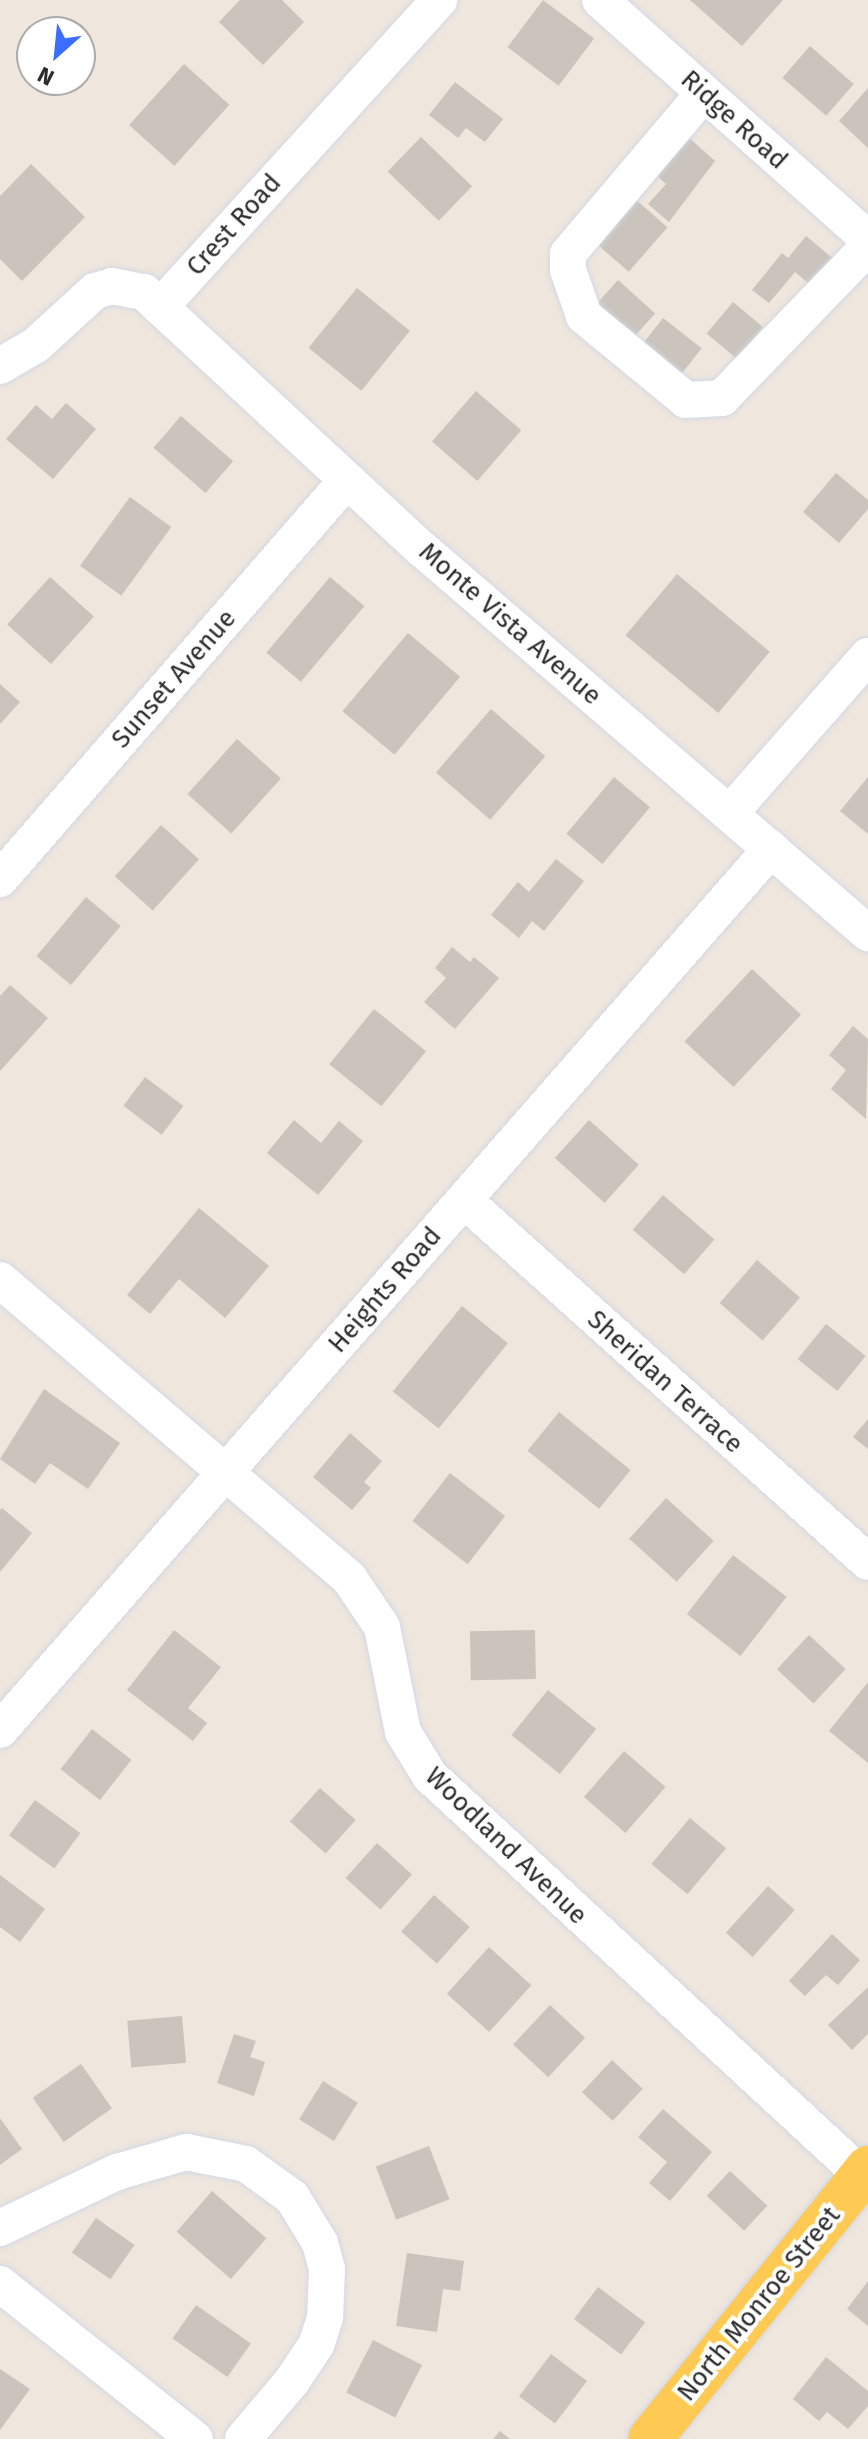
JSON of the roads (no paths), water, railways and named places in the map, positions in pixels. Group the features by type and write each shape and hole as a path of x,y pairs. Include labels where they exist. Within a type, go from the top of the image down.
{"main road":[{"name":"North Monroe Street","path":"650,2439 866,2175"}],"street":[{"name":"Crest Road","path":"160,307 439,0"},
{"name":"Ridge Road","path":"600,0 868,239"},
{"path":"704,93 568,254 568,270 584,316 686,400 722,398 868,247"},
{"path":"0,366 36,345 95,291 129,287 160,307"},
{"name":"Monte Vista Avenue","path":"160,307 347,480 868,933"},
{"name":"Sunset Avenue","path":"0,879 347,480"},
{"path":"730,813 868,656"},
{"name":"Heights Road","path":"0,1730 771,849"},
{"name":"Sheridan Terrace","path":"464,1200 868,1562"},
{"name":"Woodland Avenue","path":"0,1280 349,1578 371,1604 392,1656 403,1732 430,1776 866,2175"},
{"path":"0,2228 117,2172 186,2152 246,2164 281,2187 309,2219 320,2243 327,2269 325,2318 316,2345 292,2381 243,2439"},
{"path":"0,2284 195,2439"}]}
